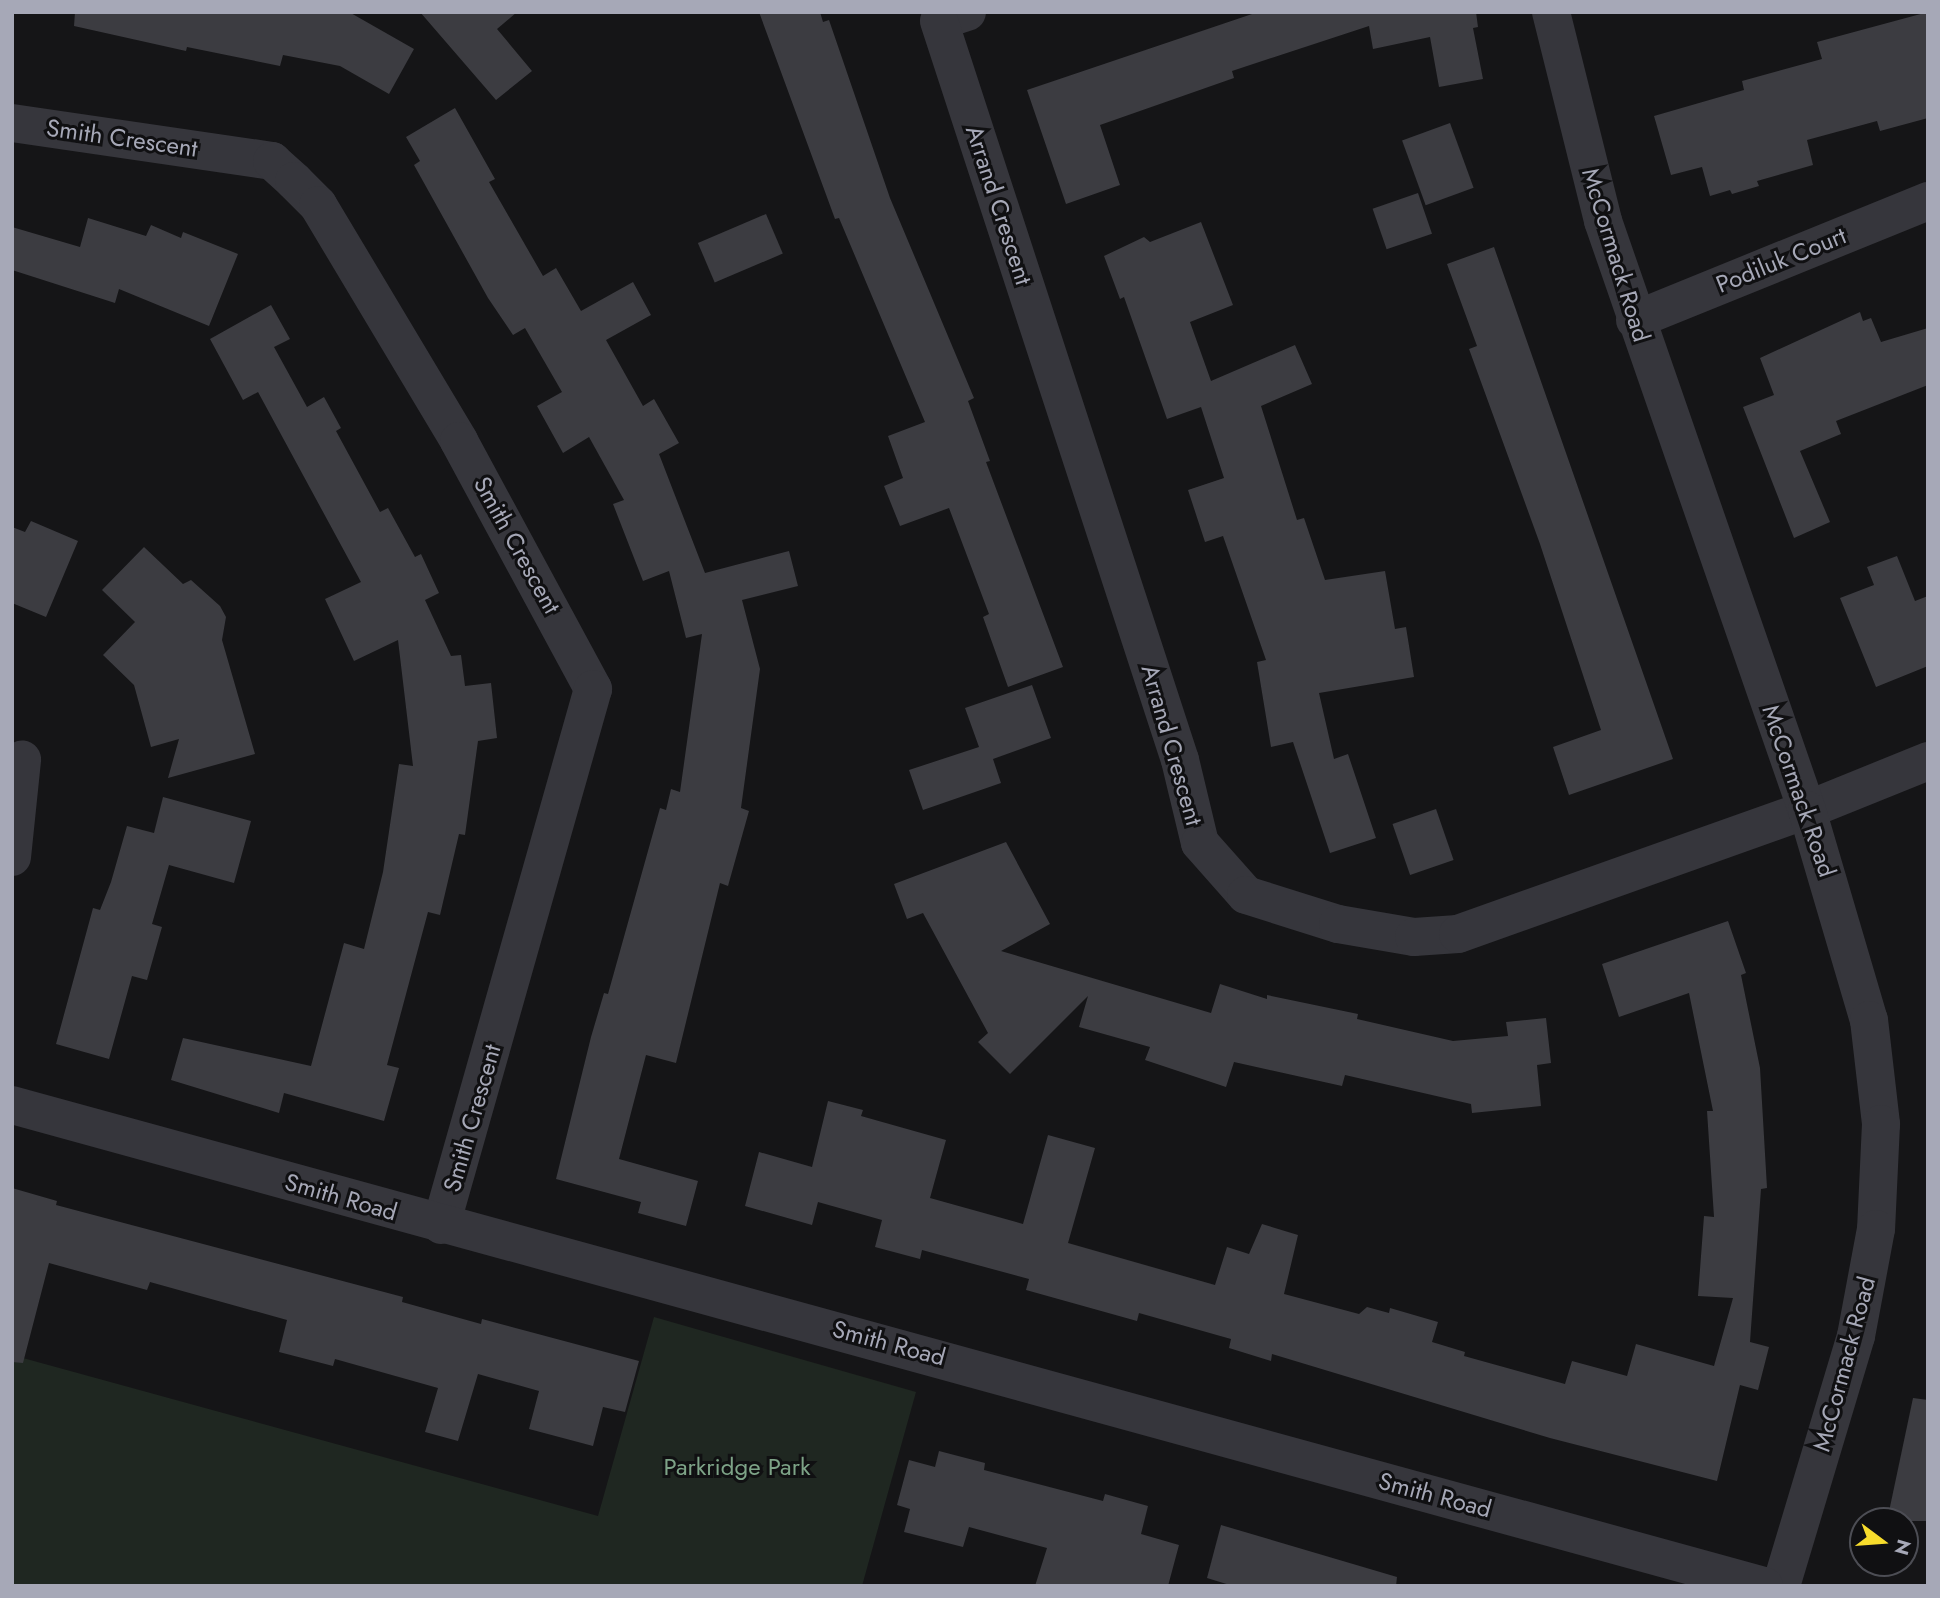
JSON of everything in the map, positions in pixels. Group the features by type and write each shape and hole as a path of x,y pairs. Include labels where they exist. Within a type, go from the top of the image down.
{"street":[{"name":"McCormack Road","path":"1551,12 1600,208 1635,320 1807,810 1869,1020 1881,1124 1876,1229 1856,1336 1781,1586"},
{"name":"Arrand Crescent","path":"948,15 1180,760 1200,843 1246,895 1338,924 1414,937 1458,934 1807,810 1928,761"},
{"name":"Smith Crescent","path":"12,123 272,161 294,181 318,205 459,441 593,689 441,1225"},
{"name":"Podiluk Court","path":"1635,320 1928,201"},
{"path":"12,857 22,760"},
{"name":"Smith Road","path":"12,1105 441,1225 705,1292 1764,1586"}],"green space":[{"name":"Parkridge Park","path":"654,1317 916,1392 862,1586 12,1586 12,1355 598,1516"}],"building":[{"path":"75,12 349,12 414,49 389,94 340,66 283,55 280,66 187,47 186,51 74,26"},
{"path":"420,12 517,12 497,29 532,71 496,100"},
{"path":"759,12 820,12 823,22 829,20 890,198 974,398 968,401 990,461 986,462 1063,667 1008,687 983,617 989,614 949,508 900,526 884,486 903,478 888,436 925,422 839,218 835,219"},
{"path":"1258,12 1476,12 1478,27 1473,28 1483,79 1439,87 1430,37 1373,49 1369,26 1232,71 1234,78 1100,125 1120,185 1066,204 1027,90"},
{"path":"1928,12 1928,118 1880,131 1877,121 1807,140 1813,165 1757,181 1759,186 1732,194 1730,190 1710,196 1702,167 1671,175 1654,116 1744,90 1742,81 1822,59 1817,42"},
{"path":"455,108 495,179 489,182 543,276 556,268 581,311 633,282 651,315 606,340 643,406 654,399 679,443 659,454 705,573 789,551 798,586 742,600 760,669 741,808 749,811 728,886 720,883 676,1063 646,1055 619,1159 698,1181 686,1226 638,1213 641,1202 556,1179 591,1037 604,993 608,994 660,808 666,810 671,789 680,792 702,634 686,638 669,571 643,581 613,504 624,500 589,437 563,453 537,406 562,392 525,328 513,335 488,298 414,165 420,161 406,137"},
{"path":"1450,123 1474,188 1426,205 1402,140"},
{"path":"1418,193 1432,234 1387,249 1373,209"},
{"path":"766,214 783,254 715,282 698,243"},
{"path":"88,218 146,236 151,225 181,238 183,232 238,254 209,326 119,289 115,303 12,270 12,227 80,247"},
{"path":"1201,222 1233,305 1190,322 1211,381 1295,345 1312,384 1261,406 1297,520 1304,518 1325,580 1385,571 1395,629 1406,627 1414,677 1319,693 1334,759 1348,754 1376,838 1330,853 1293,742 1271,747 1257,662 1266,660 1223,536 1205,542 1188,490 1224,478 1201,407 1167,419 1124,297 1120,299 1104,256 1144,237 1150,242"},
{"path":"1494,247 1673,759 1569,795 1553,747 1601,730 1540,544 1469,349 1477,346 1447,264"},
{"path":"271,305 290,339 274,347 307,407 324,397 341,428 336,431 380,512 388,508 415,557 421,554 439,593 425,600 451,656 461,655 465,686 491,683 497,738 478,741 465,835 459,834 440,915 428,912 387,1065 399,1068 384,1121 284,1093 279,1113 171,1080 183,1038 311,1066 344,943 364,949 383,872 399,764 413,766 398,640 354,661 325,599 361,582 258,392 243,400 210,339"},
{"path":"1860,312 1863,321 1871,318 1881,342 1928,328 1928,385 1836,421 1841,434 1800,451 1830,522 1794,538 1743,407 1774,395 1760,358"},
{"path":"31,521 78,541 46,617 12,603 12,527 25,532"},
{"path":"144,547 183,584 191,580 220,606 226,617 222,640 255,754 168,778 179,739 151,747 134,685 103,655 135,622 102,590"},
{"path":"1897,556 1915,601 1928,596 1928,666 1876,687 1840,598 1874,585 1867,567"},
{"path":"1032,685 1051,738 993,759 1001,783 923,810 909,770 979,747 965,708"},
{"path":"163,797 251,821 234,883 169,865 152,924 162,927 147,980 132,976 109,1059 56,1044 93,908 100,910 127,826 154,833"},
{"path":"1436,809 1454,860 1410,875 1393,824"},
{"path":"1006,842 1050,924 1001,951 1211,1013 1220,984 1267,999 1267,995 1358,1014 1357,1019 1453,1041 1508,1036 1506,1022 1546,1018 1551,1063 1537,1065 1541,1106 1472,1113 1471,1104 1345,1075 1342,1086 1234,1062 1226,1087 1145,1060 1150,1047 1079,1027 1088,996 1010,1074 978,1042 988,1033 923,913 907,919 894,884"},
{"path":"1728,921 1746,973 1741,975 1760,1068 1767,1188 1761,1189 1750,1342 1769,1347 1758,1390 1740,1385 1717,1481 1550,1438 1272,1354 1271,1361 1229,1348 1231,1339 1139,1313 1137,1321 1026,1290 1029,1279 922,1250 920,1259 875,1247 882,1220 818,1202 812,1225 745,1206 759,1152 812,1167 828,1101 863,1110 861,1116 946,1140 930,1198 1023,1224 1048,1135 1095,1148 1068,1243 1215,1285 1227,1247 1249,1254 1262,1224 1298,1235 1284,1294 1359,1314 1367,1307 1389,1313 1390,1308 1438,1322 1432,1342 1465,1352 1464,1356 1565,1384 1572,1361 1627,1376 1636,1344 1714,1366 1733,1298 1698,1296 1704,1216 1714,1217 1707,1111 1713,1111 1689,993 1619,1017 1602,964"},
{"path":"12,1188 57,1201 56,1205 403,1297 402,1302 481,1324 482,1319 639,1361 625,1412 603,1407 593,1446 529,1429 539,1391 478,1374 458,1441 425,1432 438,1388 335,1359 333,1366 279,1352 287,1320 150,1282 147,1290 49,1263 23,1363 12,1362"},
{"path":"1913,1398 1928,1400 1928,1521 1919,1521 1919,1507 1890,1507"},
{"path":"939,1451 985,1463 984,1470 1103,1501 1105,1494 1148,1506 1141,1534 1179,1545 1168,1586 1035,1586 1047,1548 969,1527 963,1547 904,1532 910,1509 897,1505 909,1460 935,1467"},
{"path":"1221,1525 1397,1577 1396,1586 1233,1586 1207,1578"}]}
